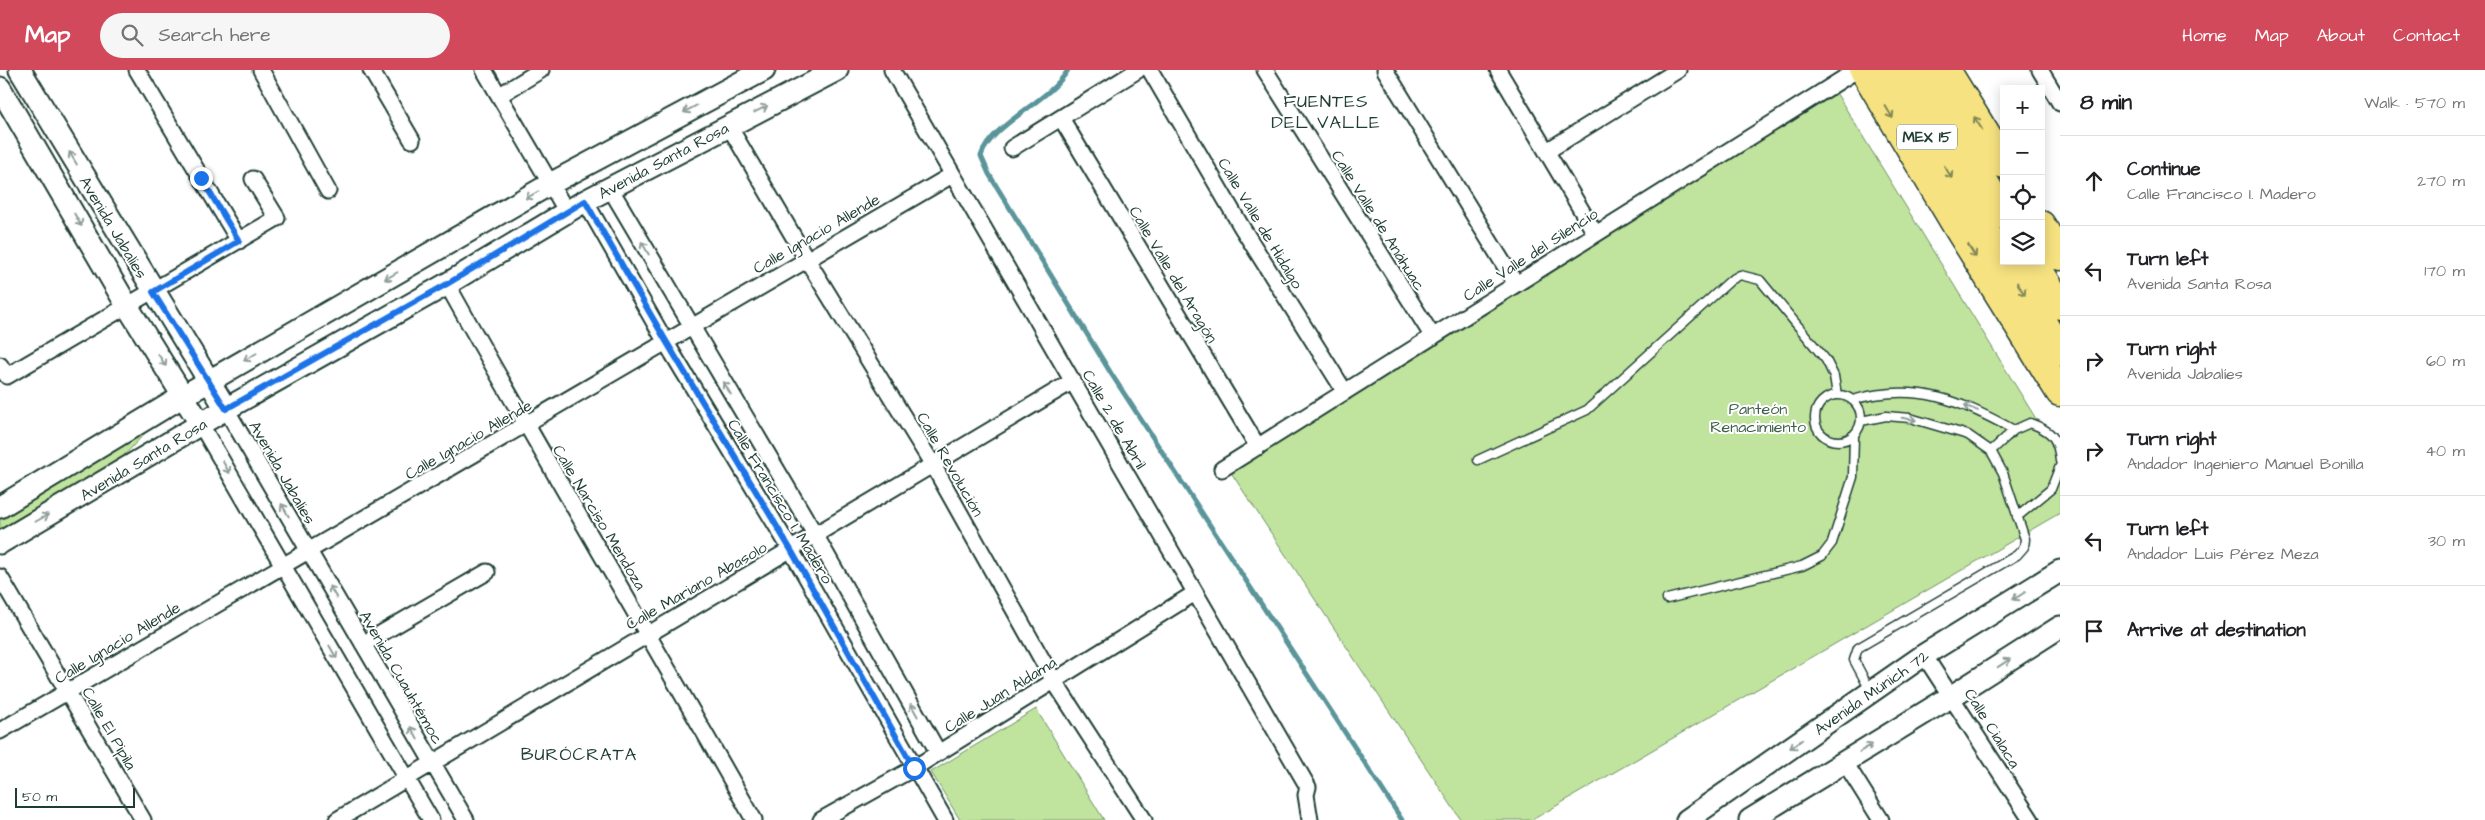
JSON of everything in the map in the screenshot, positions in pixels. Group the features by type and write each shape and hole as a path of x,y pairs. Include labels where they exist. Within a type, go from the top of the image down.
{"highway":[{"path":"1864,70 1958,228 2060,392"},
{"name":"MEX 15","path":"1887,70 1977,196 2000,212"},
{"name":"MEX 15","path":"1917,70 1977,196 2060,351"},
{"path":"1946,70 2000,158"},
{"path":"2045,232 2060,256"},
{"path":"2035,265 2060,305"}],"main road":[{"name":"Avenida Jabalíes","path":"20,70 153,292 226,409"},
{"name":"Avenida Santa Rosa","path":"0,507 184,395 552,183 764,70"},
{"name":"Avenida Santa Rosa","path":"0,543 226,409 447,284 576,206 837,70"},
{"name":"Avenida Jabalíes","path":"0,88 126,304 201,425"},
{"name":"Avenida Múnich 72","path":"1686,820 1924,655 2060,570"},
{"path":"1750,820 2059,630"}],"street":[{"path":"137,70 239,241"},
{"path":"261,70 328,190"},
{"path":"370,70 412,140"},
{"name":"Calle Francisco I. Madero","path":"484,70 552,183 576,206 666,341 791,550 945,820"},
{"path":"500,95 541,70"},
{"name":"Calle 2 de Abril","path":"892,70 1308,787 1306,795 1310,820"},
{"path":"1012,148 1138,70"},
{"name":"Calle Valle de Hidalgo","path":"1150,70 1240,226 1345,392"},
{"name":"Calle Valle de Anáhuac","path":"1265,70 1433,337"},
{"path":"1386,70 1516,284"},
{"path":"1498,70 1595,233"},
{"path":"1547,151 1678,70"},
{"name":"Calle Valle del Silencio","path":"1222,469 1516,284 1832,76 1857,70"},
{"path":"2040,70 2060,103"},
{"name":"Calle Valle del Aragón","path":"1061,118 1258,447"},
{"name":"Calle Revolución","path":"729,126 806,258 933,465 1054,681 1144,820"},
{"name":"Calle Ignacio Allende","path":"0,731 282,565 309,552 525,426 806,258 952,175"},
{"path":"3,370 126,304 153,292 277,218 253,178"},
{"name":"Calle Francisco I. Madero","path":"610,188 816,536 938,752"},
{"name":"Calle Narciso Mendoza","path":"447,284 525,426 648,633 754,820"},
{"name":"Calle Mariano Abasolo","path":"337,820 1073,381"},
{"name":"Avenida Jabalies","path":"226,409 309,552"},
{"path":"201,425 431,820"},
{"name":"Avenida Cuauhtémoc","path":"309,552 466,820"},
{"path":"363,644 487,572"},
{"name":"Calle El Pipila","path":"0,577 69,691 143,820"},
{"name":"Calle Juan Aldama","path":"821,820 914,768 1195,592"},
{"name":"Calle Cialaca","path":"1924,655 2031,820"},
{"path":"1844,761 1881,820"}],"lane":[{"path":"1478,460 1587,410 1731,280 1740,275 1760,280 1826,360 1834,376 1837,395"},
{"path":"1854,435 1847,439 1832,440 1819,430 1815,415 1818,408 1829,397 1837,395 1852,400 1878,393 1918,393 1958,402 2014,430"},
{"path":"1667,599 1802,566 1822,556 1832,543 1853,477 1854,435 1861,421 1861,413 1852,400"},
{"path":"1861,421 1886,416 1910,418 1968,434 1991,451 2003,473 2025,539 2024,547 2017,555 1858,648 1854,660 1871,692"},
{"path":"1991,451 2014,430 2030,423 2045,429 2059,444 2060,461"},
{"path":"2017,517 2051,489 2060,466"}],"green space":[{"name":"Panteón Renacimiento","path":"1835,91 2060,458 2060,513 1532,820 1461,820 1230,471"},
{"path":"177,399 102,479 0,541 0,507"},
{"path":"1036,709 1104,820 960,820 931,772"}],"waterway":[{"path":"1068,70 1059,82 1008,123 987,144 981,156 989,174 1112,375 1402,820"}],"district":[{"name":"FUENTES DEL VALLE","path":"1326,111"},
{"name":"BURÓCRATA","path":"579,754"}],"route":[{"path":"201,178 239,241 153,292 226,409 447,284 585,201 791,550 914,768"}]}
